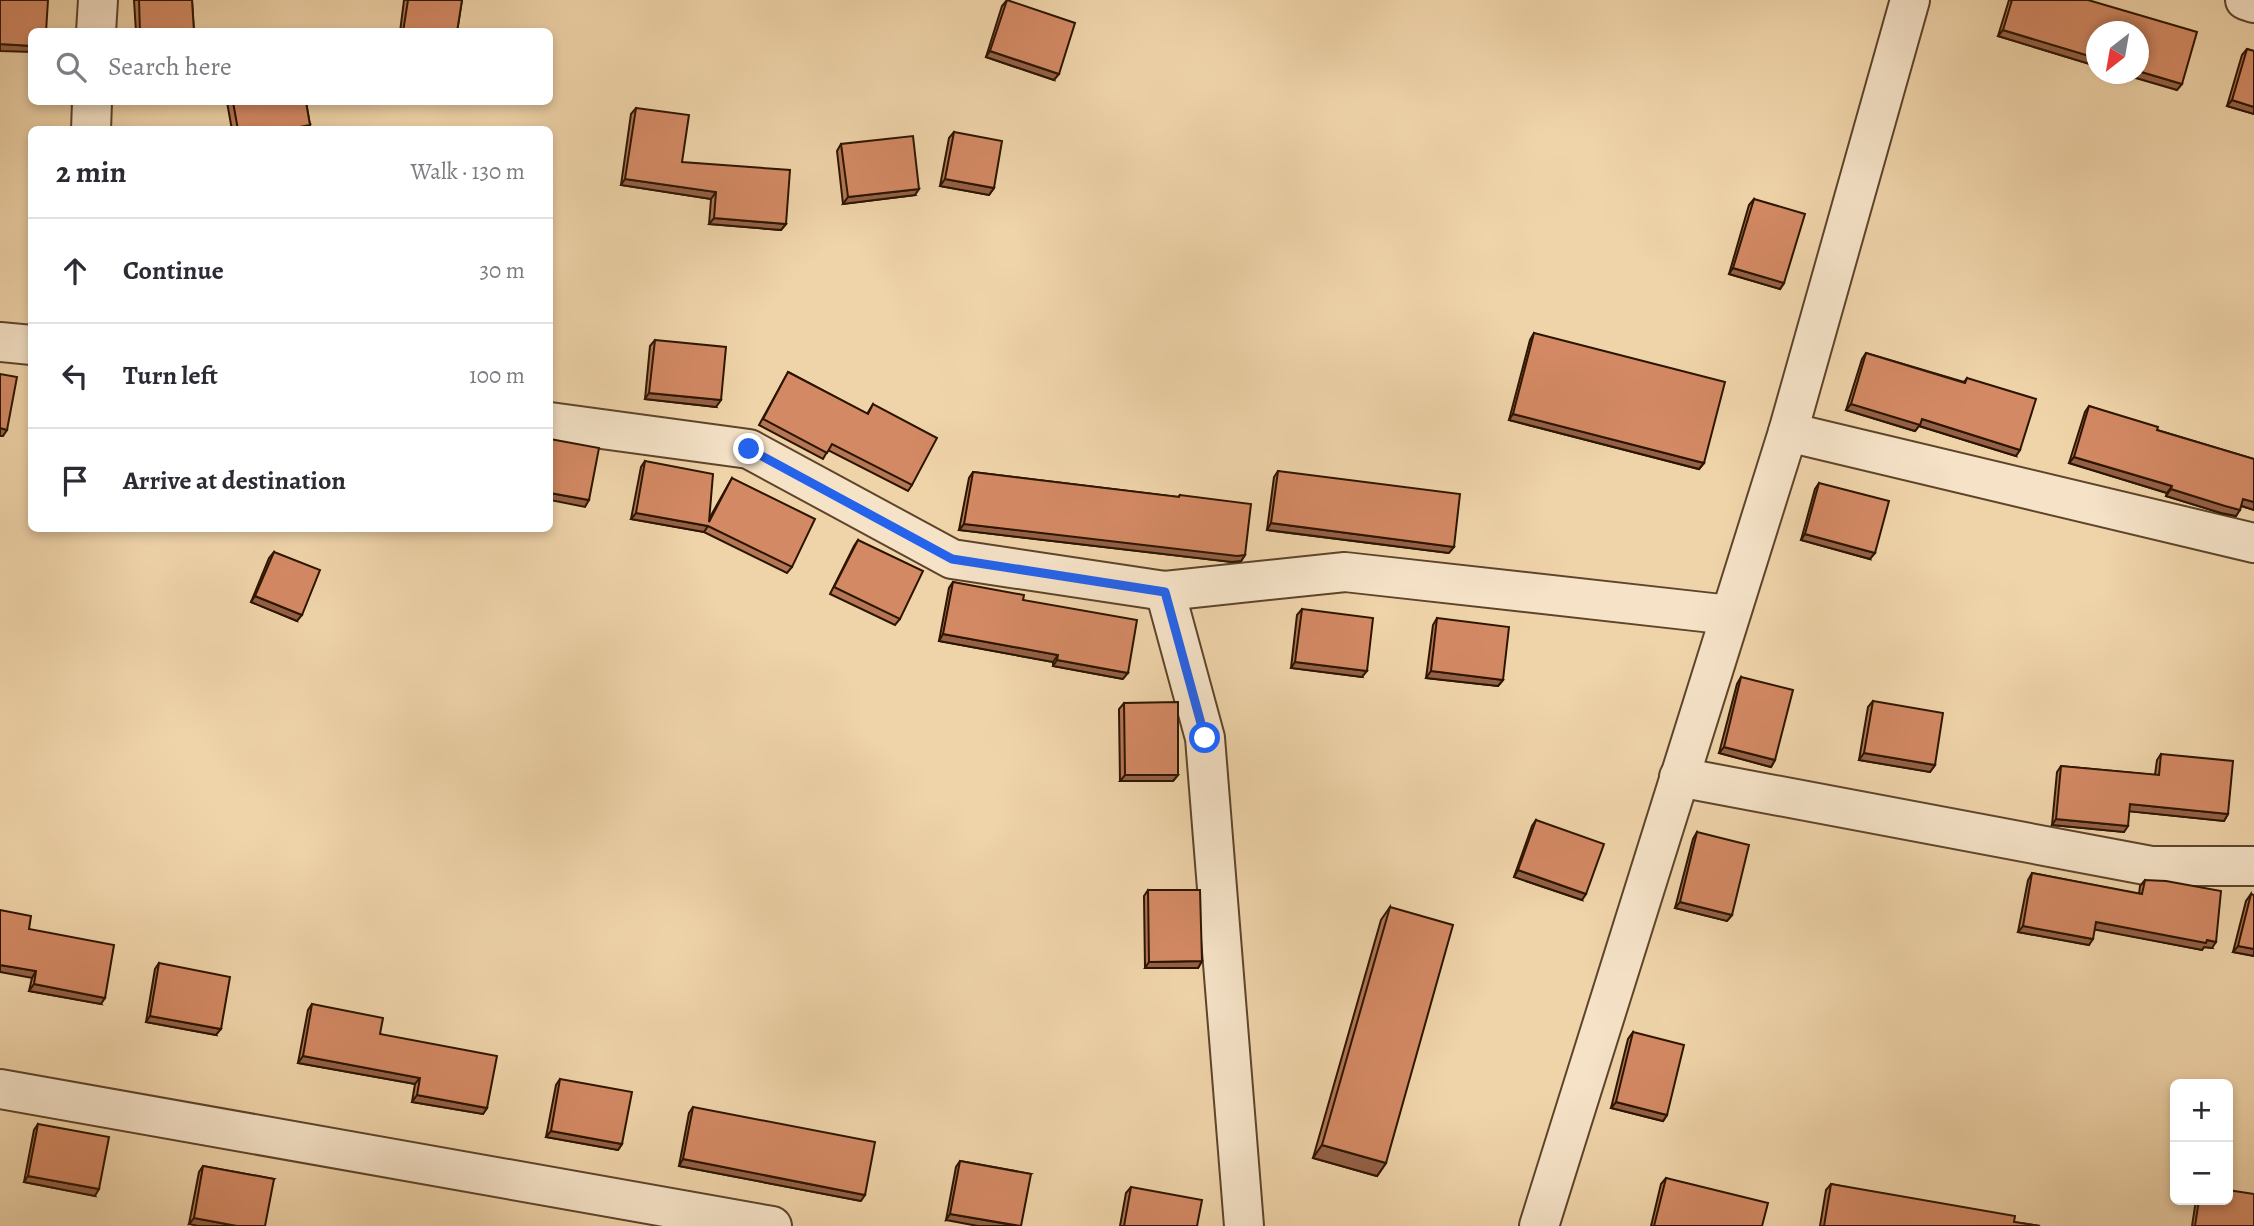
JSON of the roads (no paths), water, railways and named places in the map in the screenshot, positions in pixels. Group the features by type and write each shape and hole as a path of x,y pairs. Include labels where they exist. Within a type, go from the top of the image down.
{"street":[{"path":"96,28 97,0"},
{"path":"1539,1226 1788,432 1910,0"},
{"path":"2245,0 2254,3"},
{"path":"91,126 92,105"},
{"path":"0,342 28,345"},
{"path":"553,422 749,449 952,559 1165,592 1345,572 1730,615"},
{"path":"1788,432 2254,543"},
{"path":"1165,592 1205,738 1244,1226"},
{"path":"1679,777 2151,866 2254,866"},
{"path":"0,1089 772,1226"}]}
